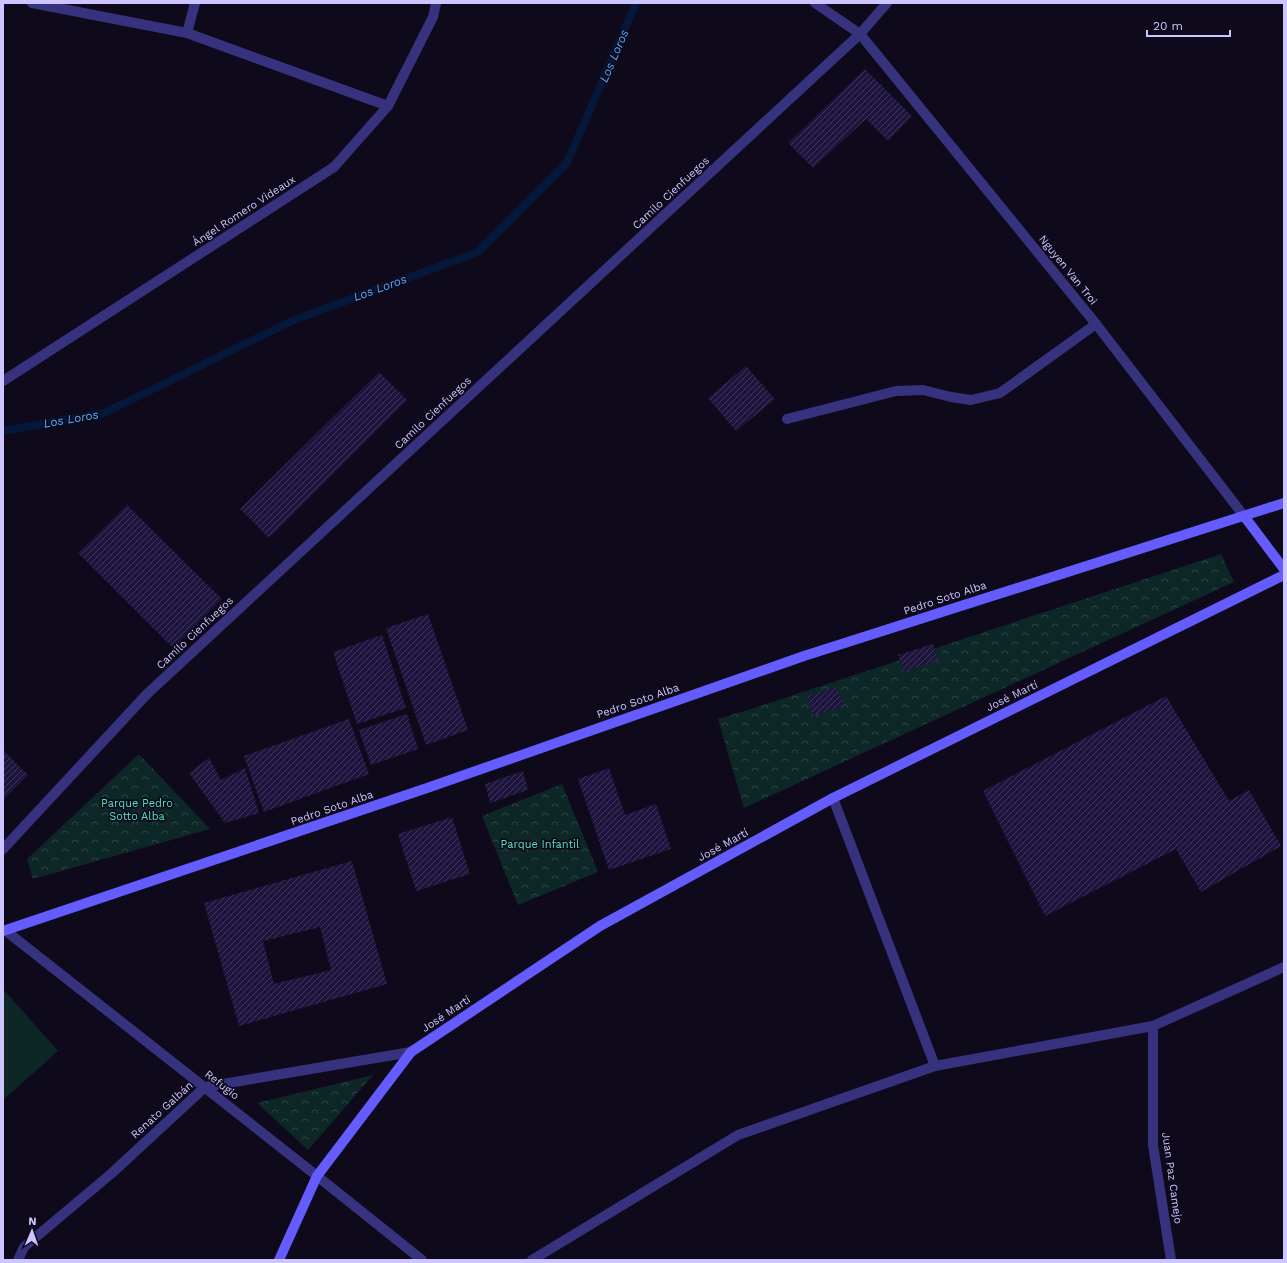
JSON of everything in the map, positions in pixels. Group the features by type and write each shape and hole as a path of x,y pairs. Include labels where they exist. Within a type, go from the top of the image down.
{"street":[{"path":"32,3 187,33 388,106"},
{"path":"187,33 194,3"},
{"name":"Ángel Romero Videaux","path":"3,382 334,167 388,106 433,17 436,3"},
{"name":"Nguyen Van Troi","path":"815,3 860,34 1096,324 1284,569"},
{"name":"Camilo Cienfuegos","path":"3,849 147,694 860,34 887,3"},
{"path":"787,419 896,391 923,390 970,400 1000,393 1096,324"},
{"name":"Pedro Soto Alba","path":"5,931 430,787 804,656 1284,503"},
{"name":"José Martí","path":"279,1260 317,1176 411,1052 600,926 833,798 1284,575"},
{"path":"833,798 935,1066"},
{"name":"Refugio","path":"5,931 205,1087 422,1260"},
{"path":"532,1260 738,1135 935,1066 1153,1026 1284,967"},
{"name":"Juan Paz Camejo","path":"1153,1026 1153,1145 1171,1260"},
{"name":"Renato Galbán","path":"18,1260 24,1247 112,1172 205,1087 411,1052"}],"green space":[{"path":"1221,554 1234,582 744,808 718,719"},
{"name":"Parque Pedro Sotto Alba","path":"139,754 210,829 33,879 27,859"},
{"name":"Parque Infantil","path":"562,784 598,872 518,905 482,816"},
{"path":"3,989 58,1051 3,1100"},
{"path":"373,1075 308,1150 257,1103"}],"building":[{"path":"865,69 912,116 888,141 866,119 813,168 788,143"},
{"path":"746,366 775,399 736,431 708,398"},
{"path":"379,372 407,400 269,538 240,509"},
{"path":"127,505 222,599 173,648 78,553"},
{"path":"428,614 468,730 426,745 386,628"},
{"path":"382,635 406,708 357,724 333,652"},
{"path":"933,644 938,660 904,672 898,655"},
{"path":"837,687 844,706 813,715 807,696"},
{"path":"1166,696 1229,801 1249,790 1281,846 1201,892 1176,849 1045,916 983,791"},
{"path":"407,714 418,749 371,765 359,730"},
{"path":"349,719 369,774 264,812 244,756"},
{"path":"3,750 28,775 3,800"},
{"path":"209,758 221,780 245,768 259,813 225,823 189,773"},
{"path":"609,768 625,815 656,804 671,849 609,870 578,779"},
{"path":"523,771 528,790 490,803 485,784"},
{"path":"452,817 470,874 416,891 398,834"},
{"path":"352,861 387,984 239,1026 204,903","holes":["320,927 331,970 274,984 263,941"]}],"waterway":[{"name":"Los Loros","path":"3,431 104,413 294,320 478,252 567,163 636,3"}]}
